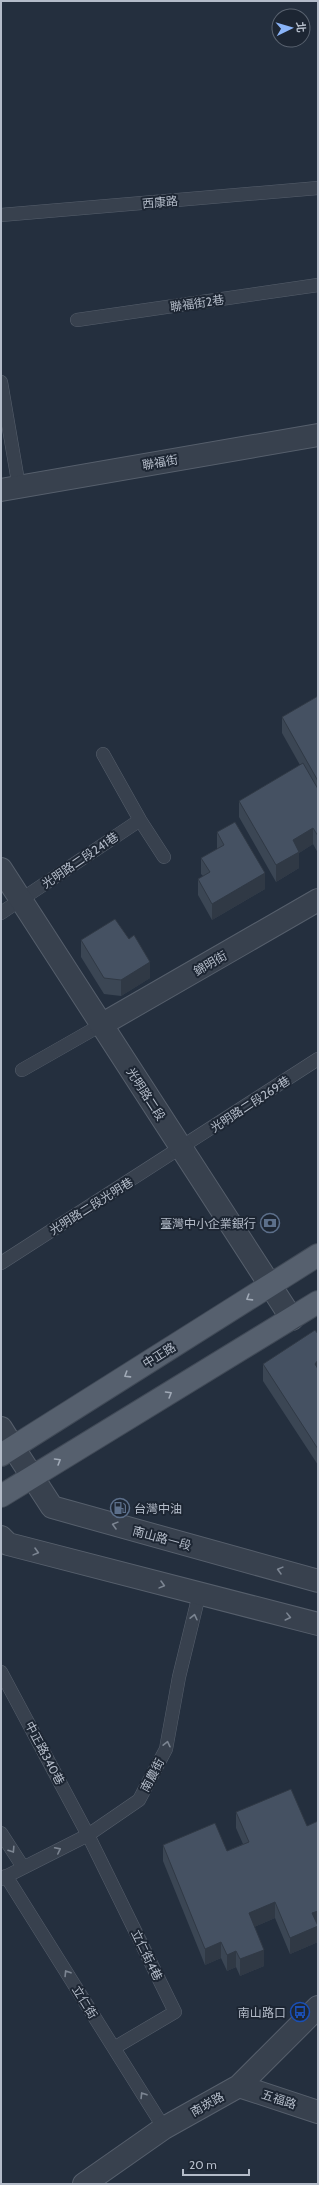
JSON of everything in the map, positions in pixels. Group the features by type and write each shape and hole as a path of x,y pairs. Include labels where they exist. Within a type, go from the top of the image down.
{"main road":[{"name":"中正路","path":"7,1451 318,1255"},
{"path":"1,1496 318,1302"}],"street":[{"name":"聯福街","path":"10,488 318,434"},
{"name":"光明路二段","path":"1,869 292,1319"},
{"name":"錦明街","path":"102,1025 318,900"},
{"name":"南山路一段","path":"1,1428 7,1451 32,1477 52,1507 318,1581"},
{"path":"1,1537 8,1544 199,1595 318,1624"},
{"name":"南崁路","path":"84,2184 164,2128 239,2086 318,2008"},
{"name":"五福路","path":"239,2086 318,2112"}],"lane":[{"name":"西康路","path":"1,215 318,188"},
{"name":"聯福街2巷","path":"77,320 318,286"},
{"path":"1,382 10,488"},
{"path":"103,754 140,820 164,857"},
{"name":"光明路二段241巷","path":"1,913 140,820"},
{"path":"22,1070 102,1025"},
{"name":"光明路二段269巷","path":"181,1149 318,1059"},
{"name":"光明路二段光明巷","path":"1,1263 181,1149"},
{"name":"南農街","path":"4,1877 88,1835 139,1800 166,1749 179,1678 199,1595"},
{"name":"中正路340巷","path":"1,1672 88,1835"},
{"path":"1,1833 23,1867"},
{"name":"立仁街4巷","path":"88,1835 175,2012 114,2048"},
{"name":"立仁街","path":"4,1877 164,2128"}],"building":[{"path":"318,696 318,781 282,717"},
{"path":"303,763 318,789 318,836 313,828 293,840 299,852 276,865 239,801"},
{"path":"235,822 265,873 212,904 198,879 210,872 201,858 224,845 217,832"},
{"path":"115,919 129,939 134,935 150,962 121,980 104,978 81,940"},
{"path":"315,1330 318,1334 318,1360 315,1364 318,1369 318,1449 263,1364"},
{"path":"291,1789 307,1826 318,1821 318,1911 312,1913 318,1926 290,1938 275,1902 249,1913 264,1950 240,1959 236,1951 227,1955 221,1942 205,1949 163,1845 215,1823 227,1851 249,1842 236,1812"}],"place":[{"name":"臺灣中小企業銀行","path":"270,1223"},
{"name":"台灣中油","path":"120,1508"},
{"name":"南山路口","path":"300,2012"}]}
